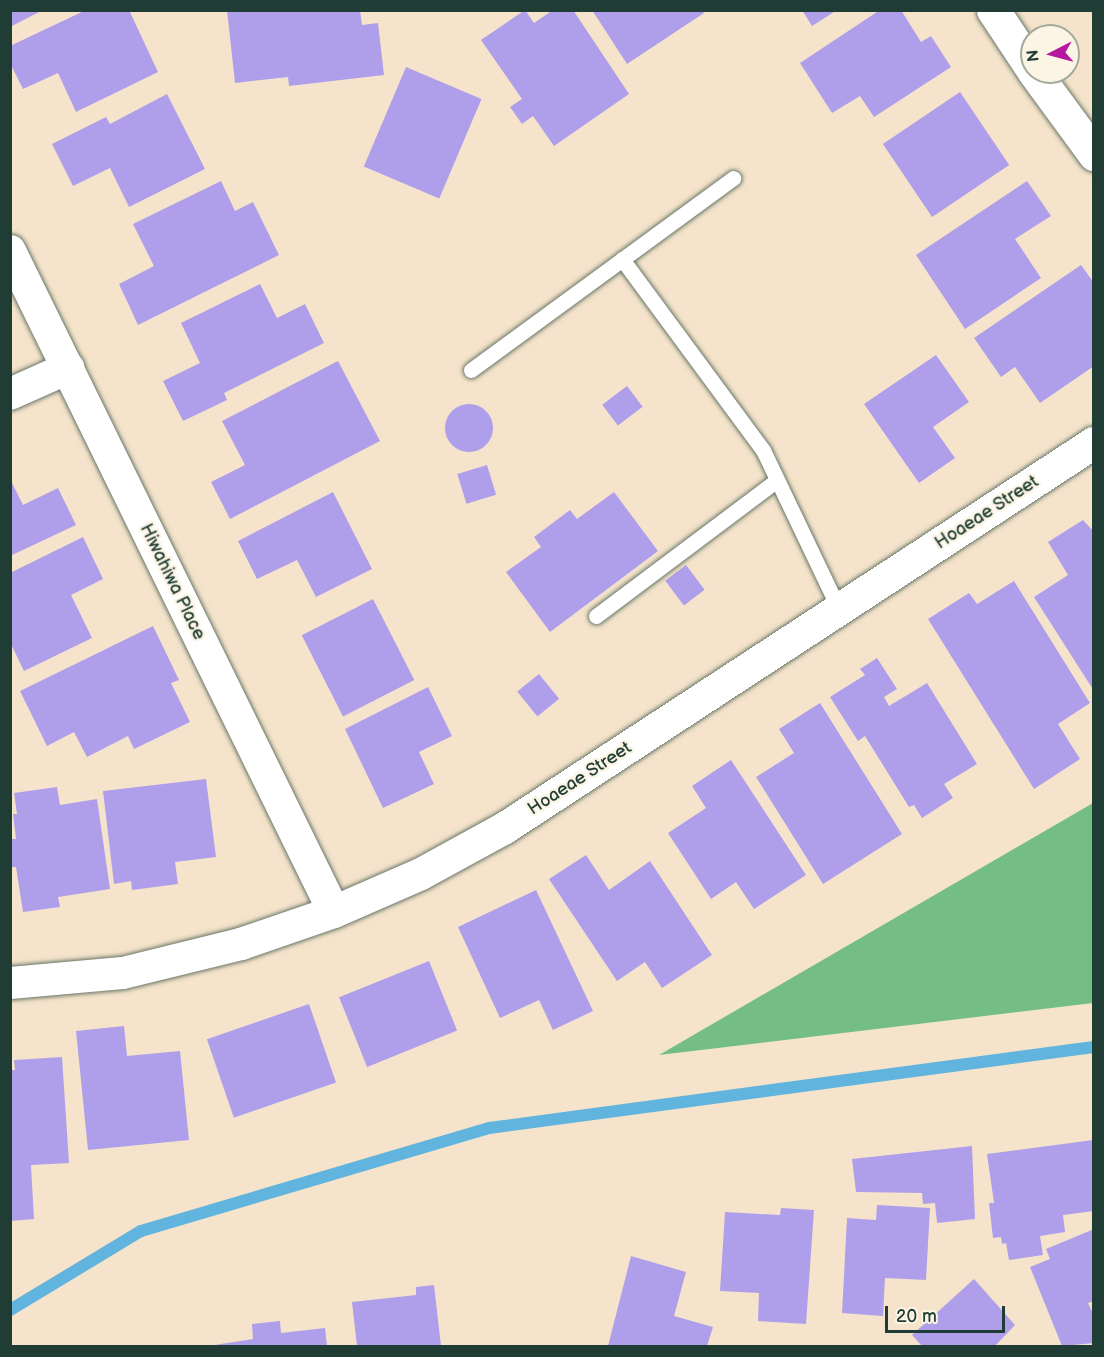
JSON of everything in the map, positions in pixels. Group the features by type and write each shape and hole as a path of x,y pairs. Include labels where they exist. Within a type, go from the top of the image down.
{"street":[{"path":"993,10 1020,51"},
{"path":"1043,84 1094,154"},
{"name":"Hiwahiwa Place","path":"10,251 334,912"},
{"path":"10,394 68,368"},
{"name":"Hoaeae Street","path":"10,983 123,974 241,944 334,912 421,874 505,828 1094,443"}],"lane":[{"path":"471,370 733,178"},
{"path":"622,259 763,450 839,609"},
{"path":"596,616 777,480"}],"green space":[{"path":"1093,803 1093,1003 659,1055"}],"building":[{"path":"10,10 43,10 10,27"},
{"path":"86,10 129,10 158,72 76,112 58,73 23,89 10,63 10,46"},
{"path":"227,10 360,10 362,25 378,23 384,75 289,86 288,77 235,83"},
{"path":"525,10 534,23 553,10 573,10 629,94 554,146 533,116 522,124 510,107 522,99 481,40"},
{"path":"592,10 703,10 704,13 627,64"},
{"path":"802,10 837,10 812,26"},
{"path":"880,10 901,10 921,42 931,36 951,67 874,117 860,96 832,113 800,63"},
{"path":"406,67 481,99 439,198 364,166"},
{"path":"960,92 1009,165 932,217 883,144"},
{"path":"167,94 205,169 129,207 110,168 73,186 52,144 106,117 110,124"},
{"path":"221,181 235,211 253,202 279,255 138,325 119,284 154,266 133,224"},
{"path":"1027,181 1051,216 1015,239 1041,278 965,329 916,255"},
{"path":"1081,265 1094,283 1094,366 1040,403 1015,367 1001,377 974,338"},
{"path":"260,284 277,318 305,304 324,343 224,393 227,400 183,421 163,381 200,363 181,323"},
{"path":"936,355 969,402 933,427 955,458 919,483 864,404"},
{"path":"338,361 380,441 230,519 211,482 245,465 222,421"},
{"path":"627,386 643,407 618,425 602,405"},
{"path":"464,404 474,404 489,414 493,428 489,442 483,448 474,452 464,452 449,442 445,433 445,423 455,408"},
{"path":"487,465 496,495 466,504 457,474"},
{"path":"10,479 23,505 58,488 76,525 10,556"},
{"path":"333,492 372,569 316,597 297,560 257,579 238,541"},
{"path":"614,492 658,551 550,632 506,572 541,547 534,537 570,510 577,519"},
{"path":"1083,520 1094,532 1094,691 1034,597 1068,575 1048,542"},
{"path":"83,537 103,579 71,595 92,638 24,671 10,642 10,573"},
{"path":"686,565 705,590 684,605 665,581"},
{"path":"1014,581 1090,703 1058,724 1080,759 1034,789 928,619 969,593 977,604"},
{"path":"373,599 414,680 343,716 302,635"},
{"path":"153,626 179,680 171,683 190,722 134,749 128,736 87,757 74,732 47,746 20,691"},
{"path":"877,658 897,689 884,697 889,706 927,683 977,764 944,784 953,798 922,818 914,805 909,807 865,736 858,741 830,697 865,675 860,669"},
{"path":"539,674 559,699 537,716 517,692"},
{"path":"428,687 452,736 419,752 434,784 383,808 345,729"},
{"path":"820,703 902,834 823,884 756,777 794,753 779,729"},
{"path":"731,760 806,875 754,909 736,882 711,899 668,833 706,808 692,786"},
{"path":"206,779 216,857 175,862 178,884 132,890 131,881 114,884 103,791"},
{"path":"57,787 60,805 97,799 110,889 58,897 60,907 23,912 16,867 10,867 10,839 16,839 13,814 17,814 14,793"},
{"path":"586,855 609,890 650,861 712,955 662,988 645,962 617,981 549,879"},
{"path":"536,890 593,1011 553,1030 539,1000 500,1018 458,927"},
{"path":"429,961 457,1031 367,1067 339,997"},
{"path":"309,1004 336,1082 234,1118 207,1039"},
{"path":"124,1026 127,1056 180,1051 189,1140 88,1150 76,1031"},
{"path":"62,1057 69,1163 31,1165 34,1219 10,1221 10,1070 15,1070 14,1060"},
{"path":"1093,1140 1094,1211 1063,1215 1065,1232 1040,1236 1043,1255 1009,1260 1006,1243 1002,1244 1001,1237 993,1238 989,1203 994,1203 987,1154"},
{"path":"972,1146 975,1219 937,1223 935,1203 923,1204 922,1193 856,1192 852,1159"},
{"path":"877,1205 930,1208 926,1280 885,1278 883,1316 842,1313 847,1218 876,1220"},
{"path":"781,1208 814,1210 806,1324 758,1321 759,1293 720,1291 725,1212 780,1215"},
{"path":"1094,1229 1094,1301 1088,1303 1094,1316 1094,1343 1062,1346 1030,1267 1050,1259 1046,1249"},
{"path":"631,1256 686,1272 674,1316 713,1327 707,1346 608,1346"},
{"path":"974,1279 1015,1325 995,1346 922,1346 912,1335"},
{"path":"434,1285 441,1346 357,1346 352,1302 416,1295 416,1287"},
{"path":"280,1321 281,1333 325,1328 327,1346 208,1346 253,1339 252,1324"}],"waterway":[{"path":"10,1310 141,1231 489,1128 1094,1047"}]}
